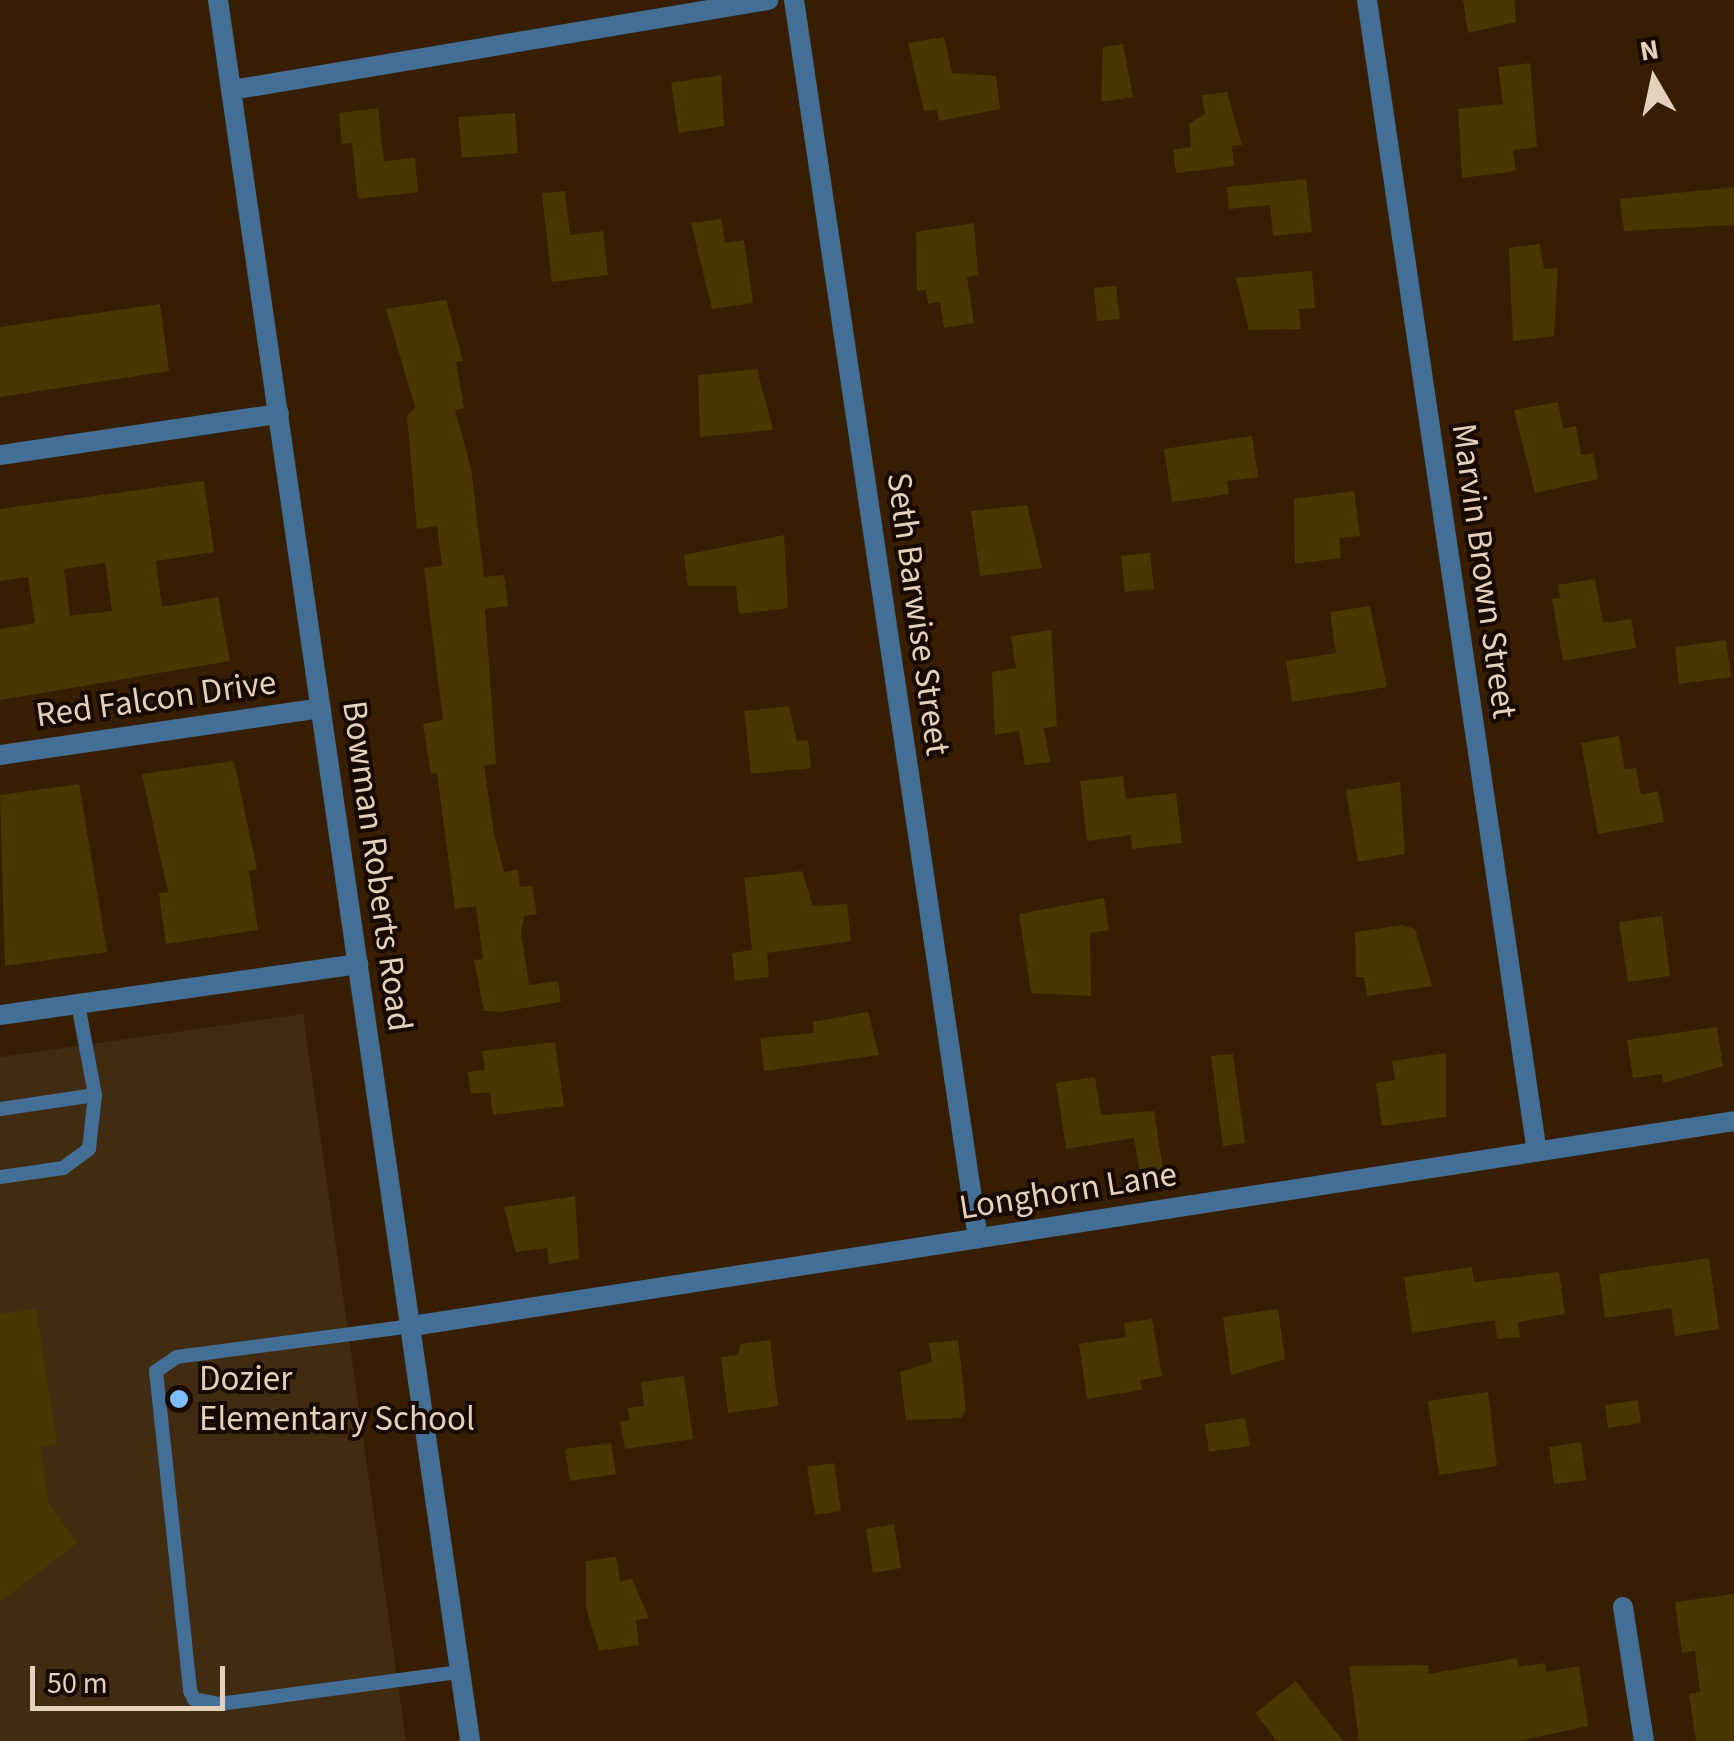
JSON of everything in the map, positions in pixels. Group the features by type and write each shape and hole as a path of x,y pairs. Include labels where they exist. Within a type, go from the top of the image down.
{"street":[{"name":"Bowman Roberts Road","path":"218,0 470,1741"},
{"path":"232,90 768,0"},
{"name":"Seth Barwise Street","path":"794,0 978,1238"},
{"name":"Marvin Brown Street","path":"1367,0 1537,1152"},
{"path":"0,455 279,414"},
{"name":"Red Falcon Drive","path":"0,755 321,708"},
{"path":"0,1015 358,964"},
{"name":"Longhorn Lane","path":"412,1326 1734,1121"},
{"path":"1623,1607 1644,1741"}],"lane":[{"path":"0,1176 63,1168 89,1149 94,1095 78,1004"},
{"path":"0,1109 94,1095"},
{"path":"412,1326 177,1357 156,1371 194,1699 220,1704 460,1672"}],"shaded area":[{"name":"Dozier Elementary School","path":"303,1014 406,1741 0,1741 0,1057"}],"building":[{"path":"1463,0 1514,0 1516,22 1468,33"},
{"path":"944,37 952,73 996,76 1000,109 939,121 937,109 924,111 908,43"},
{"path":"1123,44 1133,97 1101,102 1103,47"},
{"path":"1530,63 1537,147 1513,150 1516,171 1462,178 1458,109 1503,104 1498,67"},
{"path":"721,75 724,126 679,133 671,83"},
{"path":"1227,92 1242,145 1232,146 1234,166 1176,173 1173,150 1191,147 1189,124 1205,114 1202,95"},
{"path":"378,108 384,161 415,158 418,192 358,199 352,143 342,144 339,113"},
{"path":"515,113 518,153 462,158 458,117"},
{"path":"1306,179 1312,232 1273,236 1270,205 1229,209 1227,187"},
{"path":"1734,187 1734,225 1624,231 1620,199"},
{"path":"565,191 570,235 603,231 608,275 552,282 542,193"},
{"path":"721,219 725,243 744,240 753,303 712,309 691,223"},
{"path":"974,223 978,275 967,277 974,323 944,328 940,302 928,304 926,290 917,291 916,232"},
{"path":"1540,244 1544,269 1558,268 1554,336 1513,341 1509,248"},
{"path":"1312,271 1315,308 1299,309 1301,329 1249,330 1236,278"},
{"path":"1116,286 1120,319 1097,321 1094,288"},
{"path":"446,300 463,361 456,362 464,408 455,410 471,468 484,577 504,575 508,606 485,609 496,764 484,765 494,834 504,872 518,870 520,887 532,886 537,914 524,916 521,932 529,985 558,981 561,1002 501,1012 484,1011 474,960 483,959 476,906 455,909 437,773 431,774 423,724 443,720 424,568 442,566 437,526 417,529 407,416 415,407 386,309"},
{"path":"160,304 169,371 0,397 0,327"},
{"path":"757,369 773,430 700,437 698,375"},
{"path":"1558,402 1563,429 1576,426 1581,455 1593,453 1598,479 1535,493 1514,410"},
{"path":"1252,436 1258,477 1227,481 1229,494 1172,502 1164,449"},
{"path":"204,481 214,552 156,561 162,607 218,597 230,661 0,700 0,629 35,623 28,577 0,581 0,509","holes":["105,563 112,611 70,616 64,569"]},
{"path":"1354,491 1360,536 1339,538 1341,558 1295,564 1294,499"},
{"path":"1027,505 1042,568 980,576 971,511"},
{"path":"784,535 788,608 739,614 736,586 688,586 684,555"},
{"path":"1150,553 1154,589 1125,592 1121,556"},
{"path":"1595,579 1603,623 1631,619 1636,648 1563,661 1552,599 1560,598 1558,585"},
{"path":"1370,606 1387,687 1292,702 1286,661 1336,653 1330,612"},
{"path":"1051,630 1057,726 1044,728 1050,762 1025,765 1019,731 995,735 992,672 1016,668 1011,636"},
{"path":"1726,640 1731,677 1679,684 1675,647"},
{"path":"789,706 797,741 808,740 811,768 751,774 744,711"},
{"path":"1619,736 1625,770 1636,768 1641,795 1658,791 1664,822 1598,834 1581,743"},
{"path":"234,761 257,869 249,871 258,930 166,944 159,893 168,892 142,774"},
{"path":"1123,776 1126,799 1176,793 1182,843 1132,849 1131,835 1087,841 1080,781"},
{"path":"1400,782 1405,854 1358,862 1346,790"},
{"path":"79,784 107,952 5,966 0,795"},
{"path":"802,871 813,906 847,904 851,941 767,953 769,977 735,981 732,953 752,950 744,878"},
{"path":"1104,898 1109,930 1090,933 1091,996 1031,993 1019,914"},
{"path":"1662,916 1670,976 1628,982 1619,922"},
{"path":"1403,925 1415,929 1432,986 1367,996 1364,977 1356,977 1355,932"},
{"path":"868,1012 879,1055 764,1071 760,1038 814,1033 813,1022"},
{"path":"1717,1027 1723,1066 1663,1083 1662,1074 1633,1078 1627,1040"},
{"path":"555,1042 564,1106 493,1115 490,1092 471,1094 468,1072 485,1070 482,1051"},
{"path":"1446,1053 1446,1117 1382,1126 1376,1083 1395,1080 1392,1061"},
{"path":"1233,1054 1245,1143 1223,1146 1211,1056"},
{"path":"1095,1077 1101,1115 1154,1111 1165,1183 1142,1186 1134,1138 1066,1149 1056,1083"},
{"path":"575,1196 579,1259 549,1264 547,1248 516,1252 504,1207"},
{"path":"1709,1258 1719,1329 1675,1336 1671,1308 1605,1318 1599,1274"},
{"path":"1472,1267 1474,1282 1559,1272 1565,1314 1518,1322 1520,1337 1497,1339 1495,1320 1412,1333 1404,1277"},
{"path":"36,1309 57,1444 40,1447 49,1503 77,1543 0,1602 0,1314"},
{"path":"1278,1309 1285,1359 1231,1375 1223,1317"},
{"path":"1152,1319 1162,1376 1140,1380 1142,1390 1087,1399 1079,1344 1126,1337 1124,1323"},
{"path":"770,1340 778,1406 728,1413 721,1357 737,1355 741,1344"},
{"path":"958,1340 966,1410 961,1418 906,1420 900,1372 932,1362 929,1343"},
{"path":"684,1376 693,1439 625,1449 620,1422 630,1420 628,1408 644,1406 641,1382"},
{"path":"1488,1392 1497,1466 1439,1475 1428,1401"},
{"path":"1638,1400 1641,1423 1608,1428 1605,1405"},
{"path":"1245,1418 1250,1446 1209,1452 1205,1424"},
{"path":"1581,1442 1586,1480 1554,1484 1549,1447"},
{"path":"611,1443 616,1474 570,1481 565,1449"},
{"path":"834,1463 841,1511 815,1515 807,1467"},
{"path":"894,1524 901,1568 873,1573 866,1529"},
{"path":"616,1557 620,1581 632,1579 649,1618 636,1620 639,1645 599,1651 586,1608 586,1561"},
{"path":"1734,1594 1734,1741 1696,1741 1689,1694 1700,1692 1695,1651 1682,1653 1675,1602"},
{"path":"1517,1658 1519,1667 1545,1663 1546,1672 1579,1666 1588,1726 1519,1741 1359,1741 1349,1666 1428,1665 1429,1674"},
{"path":"1296,1681 1343,1741 1277,1741 1255,1713"}],"place":[{"name":"Dozier Elementary School","path":"179,1399"}]}
